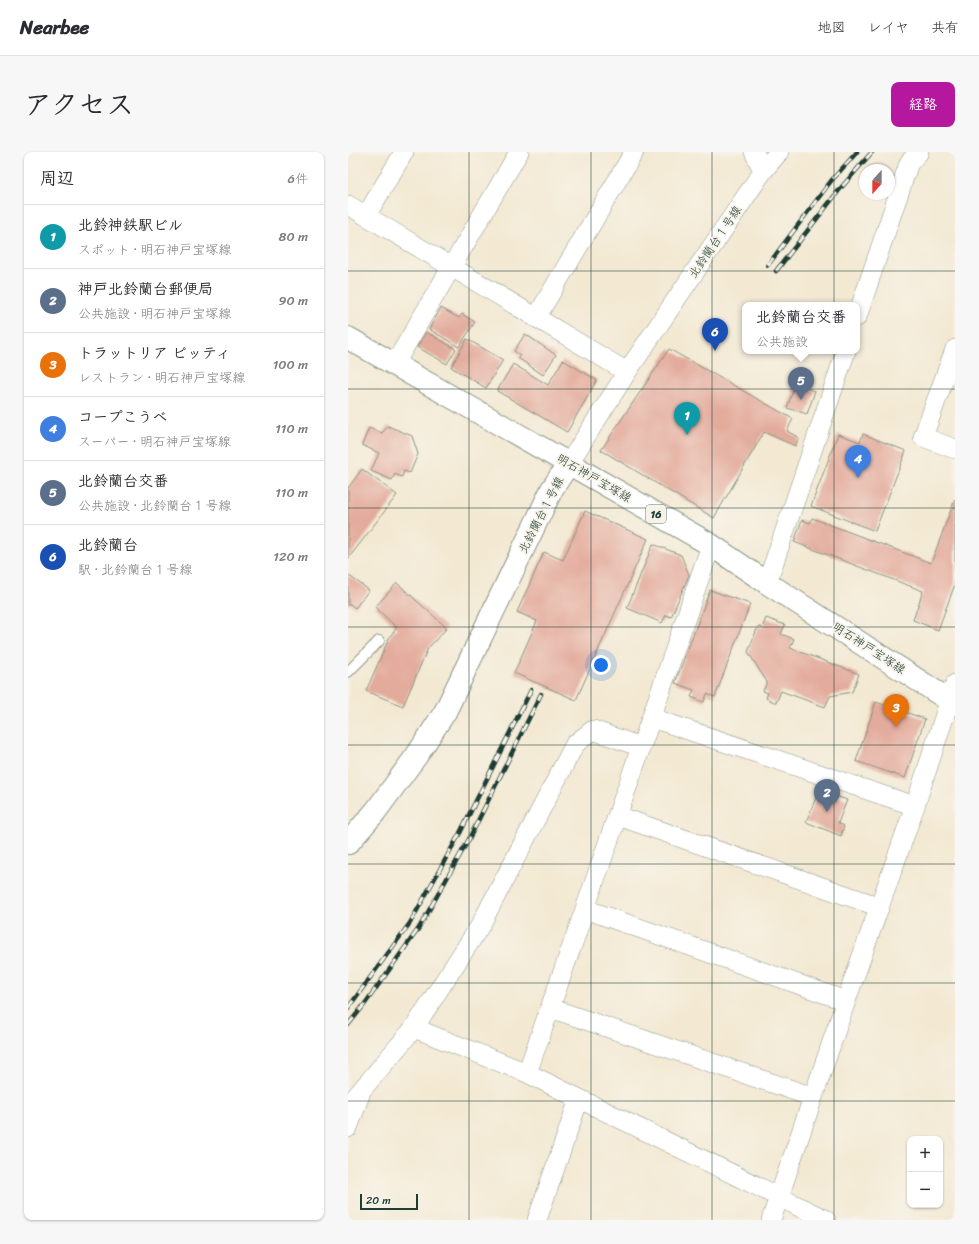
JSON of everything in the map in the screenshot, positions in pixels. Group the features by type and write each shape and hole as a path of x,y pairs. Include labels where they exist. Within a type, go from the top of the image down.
{"main road":[{"name":"明石神戸宝塚線","path":"348,338 711,545 767,584 953,696"},
{"name":"北鈴蘭台１号線","path":"348,843 380,805 417,755 445,712 552,489 569,463"}],"street":[{"path":"366,216 404,152"},
{"path":"394,365 519,152"},
{"path":"536,318 634,152"},
{"path":"754,152 763,171"},
{"name":"北鈴蘭台１号線","path":"569,463 627,372 763,171 779,152"},
{"path":"860,308 909,163 919,152"},
{"path":"348,205 627,372"},
{"path":"955,349 923,437 955,449"},
{"path":"767,584 845,354"},
{"path":"527,1073 586,909 711,545"},
{"path":"771,1220 953,696"},
{"path":"652,718 915,806"},
{"path":"348,1128 354,1100 414,1028 480,926 576,744 593,730 641,748"},
{"path":"618,816 880,907"},
{"path":"586,909 846,1001"},
{"path":"550,1008 813,1097"},
{"path":"414,1028 527,1073 826,1220"},
{"path":"537,1220 579,1099"}],"lane":[{"path":"348,672 378,641"}],"building":[{"path":"441,308 459,318 462,314 475,322 459,347 429,329"},
{"path":"426,332 456,349 447,364 417,347"},
{"path":"525,334 556,355 543,375 518,358 520,355 514,351"},
{"path":"467,339 503,360 486,388 451,367"},
{"path":"669,349 793,419 787,431 799,438 795,446 764,432 714,518 601,450"},
{"path":"563,360 597,380 567,432 497,391 513,364 548,385"},
{"path":"795,385 815,391 807,414 787,408"},
{"path":"388,426 412,436 418,454 410,473 404,471 402,477 395,474 392,480 371,471 379,453 362,445 369,428 382,433"},
{"path":"838,434 860,442 863,434 906,451 875,531 811,506"},
{"path":"362,469 397,495 348,559 348,488"},
{"path":"955,499 955,584 938,630 913,620 923,591 794,542 802,520 810,523 812,518 931,563"},
{"path":"585,511 648,539 576,700 514,673 537,621 517,612 544,552 563,560"},
{"path":"653,544 681,555 689,575 671,617 666,615 662,623 627,608"},
{"path":"348,575 369,590 355,608 350,604 348,606"},
{"path":"397,583 447,628 428,648 403,706 366,691 390,636 397,628 375,607"},
{"path":"710,590 750,604 715,697 707,694 704,702 691,697 694,690 675,683"},
{"path":"766,618 785,625 781,634 794,639 790,648 859,674 852,692 830,696 825,707 781,691 776,703 766,698 768,693 763,691 767,682 748,652 758,626 762,628"},
{"path":"876,702 925,719 905,778 856,761"},
{"path":"819,790 847,800 838,823 844,826 841,836 806,822"}],"railway":[{"path":"768,265 831,181 857,152"},
{"path":"776,271 840,189 872,152"},
{"path":"348,1008 410,923 460,833 531,690"},
{"path":"348,1025 419,928 469,839 541,694"}],"place":[{"name":"北鈴蘭台","path":"715,351"},
{"name":"北鈴蘭台交番","path":"801,400"},
{"name":"北鈴神鉄駅ビル","path":"687,435"},
{"name":"コープこうべ","path":"858,478"},
{"name":"トラットリア ピッティ","path":"896,727"},
{"name":"神戸北鈴蘭台郵便局","path":"827,812"}]}
